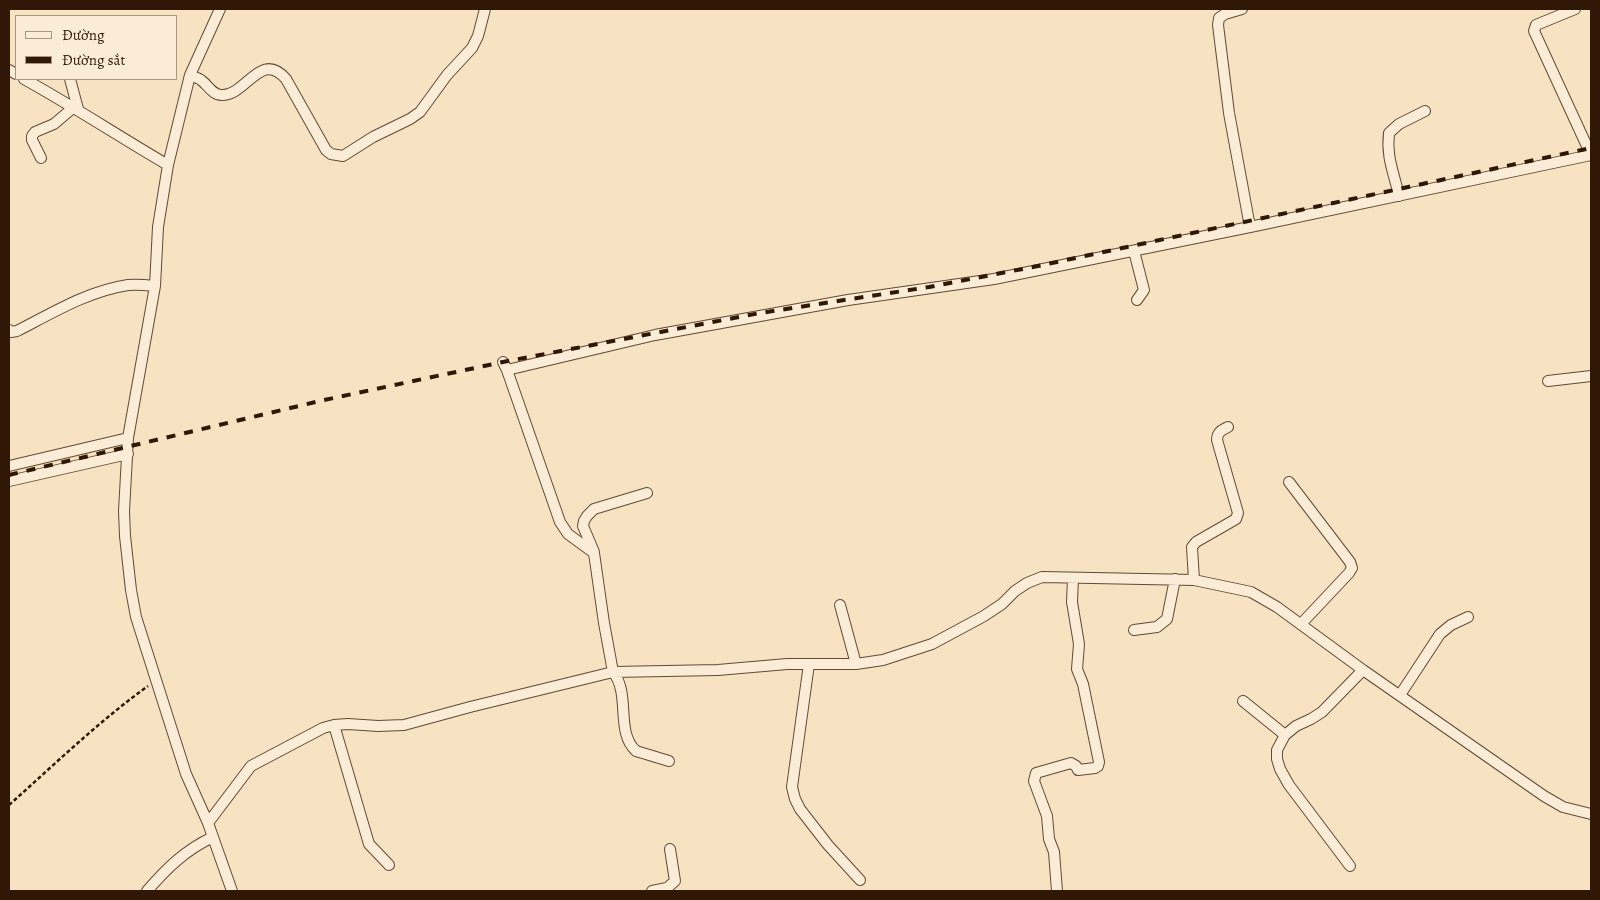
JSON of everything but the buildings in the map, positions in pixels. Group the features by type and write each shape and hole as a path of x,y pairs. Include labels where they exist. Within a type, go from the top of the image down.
{"street":[{"path":"220,9 190,75 168,166 158,227 155,286 128,438 124,511 131,590 136,616 186,774 208,823 232,891"},
{"path":"190,75 200,80 214,93 224,95 235,90 266,69 280,72 286,79 326,150 331,154 343,156 420,112 447,75 475,43 485,9"},
{"path":"1242,9 1219,18 1218,25 1229,113 1250,227"},
{"path":"594,552 568,534 560,522 506,366 655,335 848,300 994,279 1591,155 1534,31 1536,25 1575,9"},
{"path":"26,80 76,108 168,166"},
{"path":"70,80 76,108"},
{"path":"41,158 32,140 32,136 35,132 54,124 76,108"},
{"path":"1399,196 1390,165 1387,144 1388,133 1399,124 1425,111"},
{"path":"1134,251 1144,290 1137,300"},
{"path":"9,330 11,332 17,331 64,306 104,290 129,285 155,286"},
{"path":"1548,381 1591,376"},
{"path":"1194,580 1192,548 1196,542 1236,519 1238,513 1217,440 1217,435 1228,427"},
{"path":"9,466 128,438"},
{"path":"9,482 128,454"},
{"path":"1290,482 1350,562 1352,568 1301,624"},
{"path":"647,493 594,509 587,516 583,526 594,552 613,672 617,677 622,695 627,738 636,751 669,761"},
{"path":"208,823 251,766 310,734 334,725 404,725 613,672 718,670 787,664 856,664 883,660 932,644 984,616 1002,604 1015,590 1026,583 1042,577 1194,580 1251,592 1301,624 1363,670 1544,796 1563,807 1591,814"},
{"path":"1057,891 1054,852 1049,839 1047,816 1034,780 1036,773 1071,763 1078,770 1095,768 1099,762 1083,684 1077,669 1079,644 1072,602 1073,578"},
{"path":"1134,630 1157,627 1163,624 1167,619 1175,579"},
{"path":"840,606 856,664"},
{"path":"1400,695 1440,634 1468,617"},
{"path":"809,664 792,787 800,809 828,845 860,880"},
{"path":"1350,866 1289,784 1280,769 1277,750 1285,735 1296,726 1322,712 1363,670"},
{"path":"1243,701 1285,735"},
{"path":"334,725 369,844 389,865"},
{"path":"147,891 182,855 213,837"},
{"path":"652,891 667,888 675,881 670,849"}],"path":[{"path":"9,805 111,714 156,680"}],"railway":[{"path":"9,475 324,400 503,362 760,313 929,287 1038,266 1591,148"}]}
